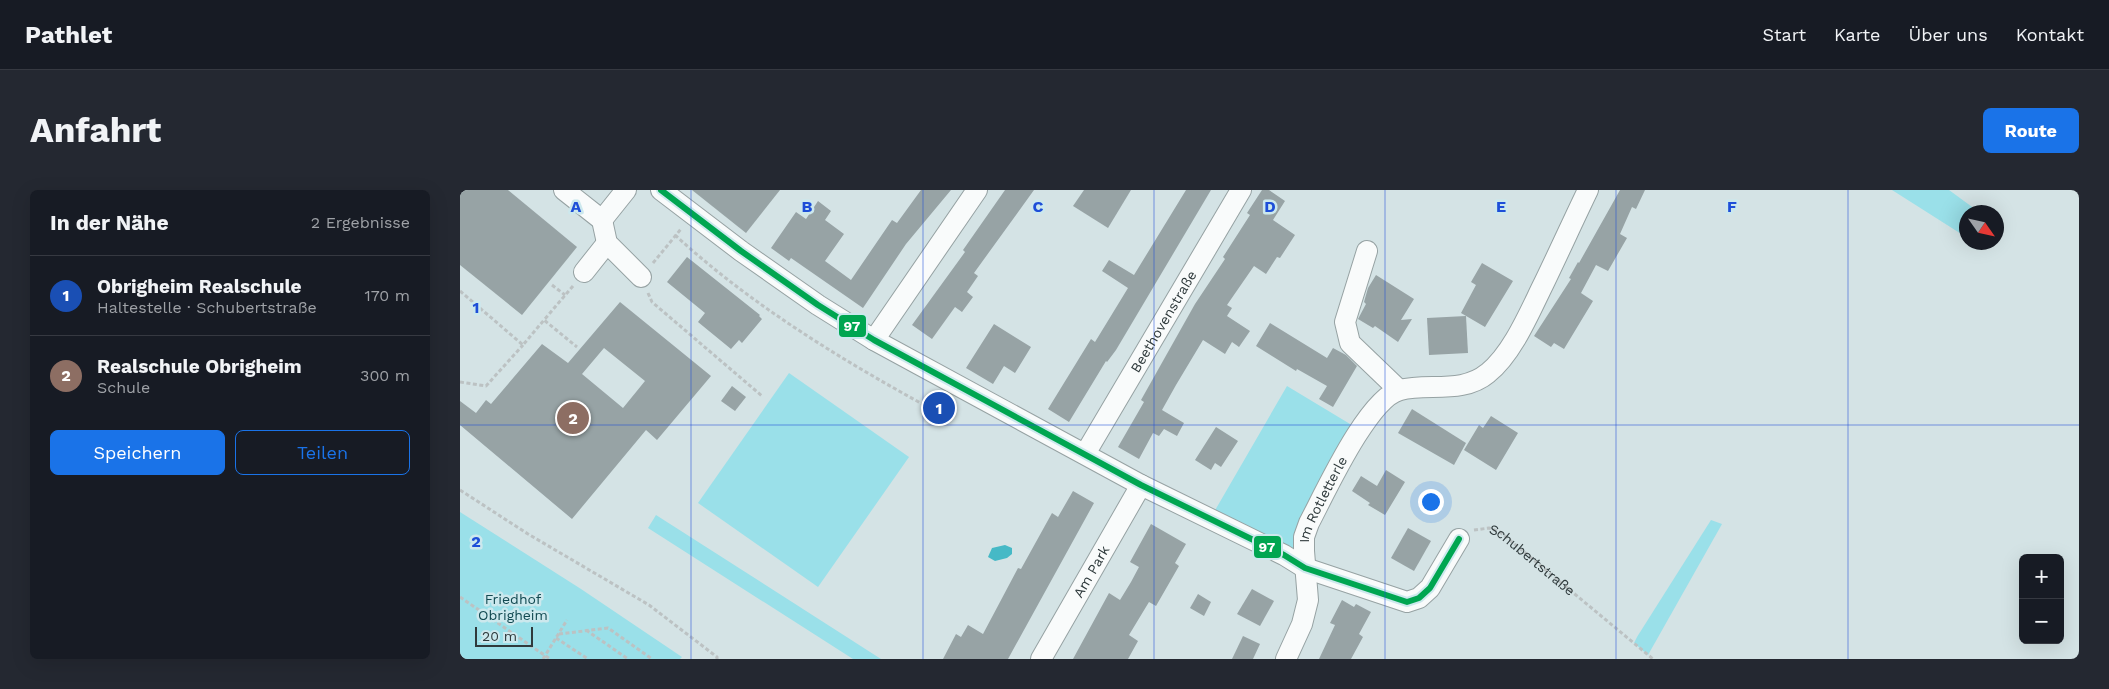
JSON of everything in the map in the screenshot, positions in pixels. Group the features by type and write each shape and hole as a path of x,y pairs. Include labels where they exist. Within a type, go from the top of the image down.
{"street":[{"path":"564,190 602,220 607,243 641,277"},
{"path":"602,220 626,190"},
{"path":"661,190 692,215 818,305 874,340 1141,485 1284,555 1304,568 1407,602 1419,598 1430,588 1458,539"},
{"path":"874,340 977,190"},
{"name":"Beethovenstraße","path":"1085,454 1241,190"},
{"path":"1367,251 1344,322 1350,343 1399,390 1461,386 1488,374 1503,357 1526,320 1588,190"},
{"path":"584,272 607,243"},
{"name":"Im Rotletterle","path":"1286,659 1302,624 1308,600 1304,568 1304,537 1309,523 1360,430 1386,398 1399,390"},
{"name":"Am Park","path":"1042,659 1141,485"}],"path":[{"path":"692,215 641,277 652,302 762,396"},
{"path":"675,235 708,265 796,327 860,369 937,412 954,383"},
{"path":"460,382 486,386 524,346 584,272"},
{"path":"552,284 565,295"},
{"path":"460,291 524,346"},
{"path":"544,320 577,347"},
{"path":"460,490 528,534 649,605 717,657 717,659"},
{"name":"Schubertstraße","path":"1458,539 1468,532 1483,528 1500,532 1652,659"},
{"path":"460,597 544,657 550,659"},
{"path":"544,657 567,620"},
{"path":"558,636 585,630 608,628 652,659"},
{"path":"585,630 628,659"},
{"path":"558,636 588,659"}],"green space":[{"path":"1892,190 1949,190 1969,205 1959,205 1959,233"},
{"path":"789,373 909,457 818,587 698,503"},
{"path":"1287,386 1360,430 1333,479 1305,568 1210,519"},
{"name":"Friedhof Obrigheim","path":"460,512 581,589 682,657 680,659 460,659"},
{"path":"656,515 881,659 853,659 648,528"},
{"path":"1711,520 1722,524 1648,655 1634,643"}],"shaded area":[{"path":"1005,545 1012,548 1012,554 1007,558 995,561 988,557 992,548"}],"building":[{"path":"460,190 508,190 577,247 522,315 460,265"},
{"path":"692,190 780,190 746,233"},
{"path":"921,190 951,190 906,244 863,308 791,258 789,261 771,248 796,212 806,219 818,201 831,211 825,220 844,234 825,261 851,280 892,220 897,223"},
{"path":"1005,190 1034,190 974,273 978,276 967,292 973,297 962,312 955,307 932,339 912,325 965,252 963,250"},
{"path":"1084,190 1131,190 1108,228 1073,206"},
{"path":"1186,190 1211,190 1116,350 1106,361 1069,422 1048,409 1091,339 1095,342 1128,288 1102,271 1109,260 1134,275"},
{"path":"1262,190 1269,190 1285,201 1273,220 1295,235 1280,258 1277,257 1266,274 1254,266 1227,305 1232,308 1227,316 1250,331 1239,347 1232,342 1225,354 1203,340 1162,410 1184,423 1177,436 1164,429 1159,436 1153,433 1139,459 1118,447 1144,402 1141,400 1195,304 1225,259 1223,257 1250,215 1247,213"},
{"path":"1620,190 1645,190 1636,209 1632,207 1620,234 1627,238 1608,271 1596,265 1581,293 1593,301 1564,349 1554,343 1551,347 1534,336 1571,279 1569,278"},
{"path":"687,257 760,315 762,319 742,343 739,340 731,349 698,322 705,313 667,282"},
{"path":"1482,263 1513,281 1485,327 1461,313 1476,285 1471,282"},
{"path":"1376,275 1414,299 1401,320 1412,319 1398,342 1375,326 1373,328 1358,319 1366,304 1364,302 1368,288"},
{"path":"620,302 711,376 657,440 646,430 572,519 460,425 460,401 476,413 486,400 491,404 542,344 568,363","holes":["604,348 645,381 623,408 582,374"]},
{"path":"1466,316 1468,353 1429,355 1427,318"},
{"path":"1270,323 1327,358 1333,348 1346,355 1357,366 1333,407 1319,399 1327,386 1297,369 1296,371 1256,346"},
{"path":"994,324 1031,347 1015,373 1004,366 993,384 966,368"},
{"path":"732,386 746,397 735,411 721,401"},
{"path":"1412,409 1466,443 1454,465 1398,433"},
{"path":"1491,416 1518,433 1496,470 1464,450 1479,425 1483,428"},
{"path":"1216,427 1238,441 1221,467 1215,463 1211,470 1195,460"},
{"path":"1386,470 1405,482 1385,515 1368,505 1370,503 1352,491 1361,476 1377,486"},
{"path":"1073,491 1094,503 1008,659 943,659 956,634 961,637 968,625 983,634 1018,568 1021,569 1052,513 1058,517"},
{"path":"1151,524 1186,544 1175,563 1179,566 1156,606 1149,602 1129,635 1138,641 1128,659 1073,659 1109,593 1120,600 1131,582 1139,567 1130,562"},
{"path":"1408,528 1431,541 1414,571 1391,558"},
{"path":"1252,589 1274,601 1260,626 1237,614"},
{"path":"1198,594 1211,602 1204,616 1190,608"},
{"path":"1342,600 1354,607 1356,604 1371,612 1359,634 1363,637 1351,659 1319,659 1335,625 1330,623"},
{"path":"1243,636 1260,644 1253,659 1232,659"}],"transit line":[{"name":"97","path":"661,190 741,251 818,305 874,340 1141,485 1284,555 1305,568 1407,602 1419,598 1430,588 1459,539"}],"place":[{"name":"Obrigheim Realschule","path":"939,408"},
{"name":"Realschule Obrigheim","path":"573,418"}]}
